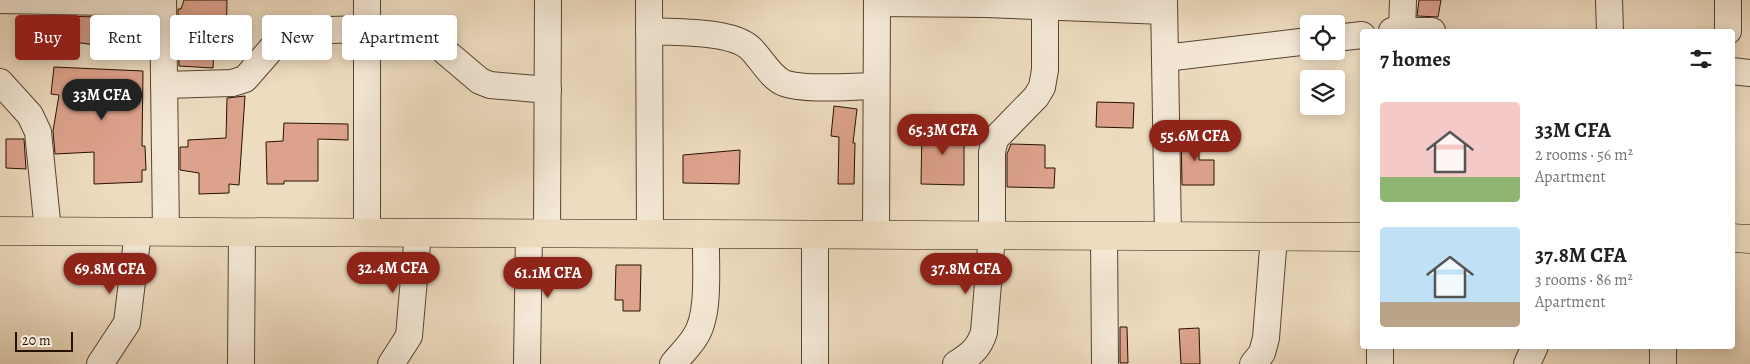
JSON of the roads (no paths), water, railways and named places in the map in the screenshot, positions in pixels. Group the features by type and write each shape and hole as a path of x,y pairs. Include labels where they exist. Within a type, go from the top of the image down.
{"main road":[{"path":"0,231 1360,237"},
{"path":"1735,238 1750,238"}],"street":[{"path":"0,0 163,1 166,232"},
{"path":"367,0 367,15"},
{"path":"526,364 548,90 548,0"},
{"path":"649,0 650,234"},
{"path":"1398,29 1403,0"},
{"path":"1609,0 1610,29"},
{"path":"1728,0 1728,29"},
{"path":"876,235 877,2 986,2 1046,7 1164,5 1168,236"},
{"path":"956,364 974,352 980,344 984,332 992,235 992,152 995,138 1036,97 1042,86 1045,70 1046,7"},
{"path":"164,85 232,83 245,79 280,39 292,31 342,30"},
{"path":"649,31 724,37 737,40 749,47 783,83 797,86 876,86"},
{"path":"1345,37 1360,35"},
{"path":"1165,58 1300,42"},
{"path":"367,60 367,232"},
{"path":"456,60 480,80 490,85 548,90"},
{"path":"1735,71 1750,73"},
{"path":"0,82 36,122 48,231"},
{"path":"100,364 127,323 138,232"},
{"path":"241,364 242,232"},
{"path":"391,364 409,336 418,233"},
{"path":"673,364 696,337 701,325 704,312 706,234"},
{"path":"814,364 815,234"},
{"path":"1104,236 1105,364"},
{"path":"1253,364 1262,352 1266,338 1274,236"},
{"path":"1380,349 1380,364"},
{"path":"1527,364 1534,349"},
{"path":"1663,349 1663,364"}]}
